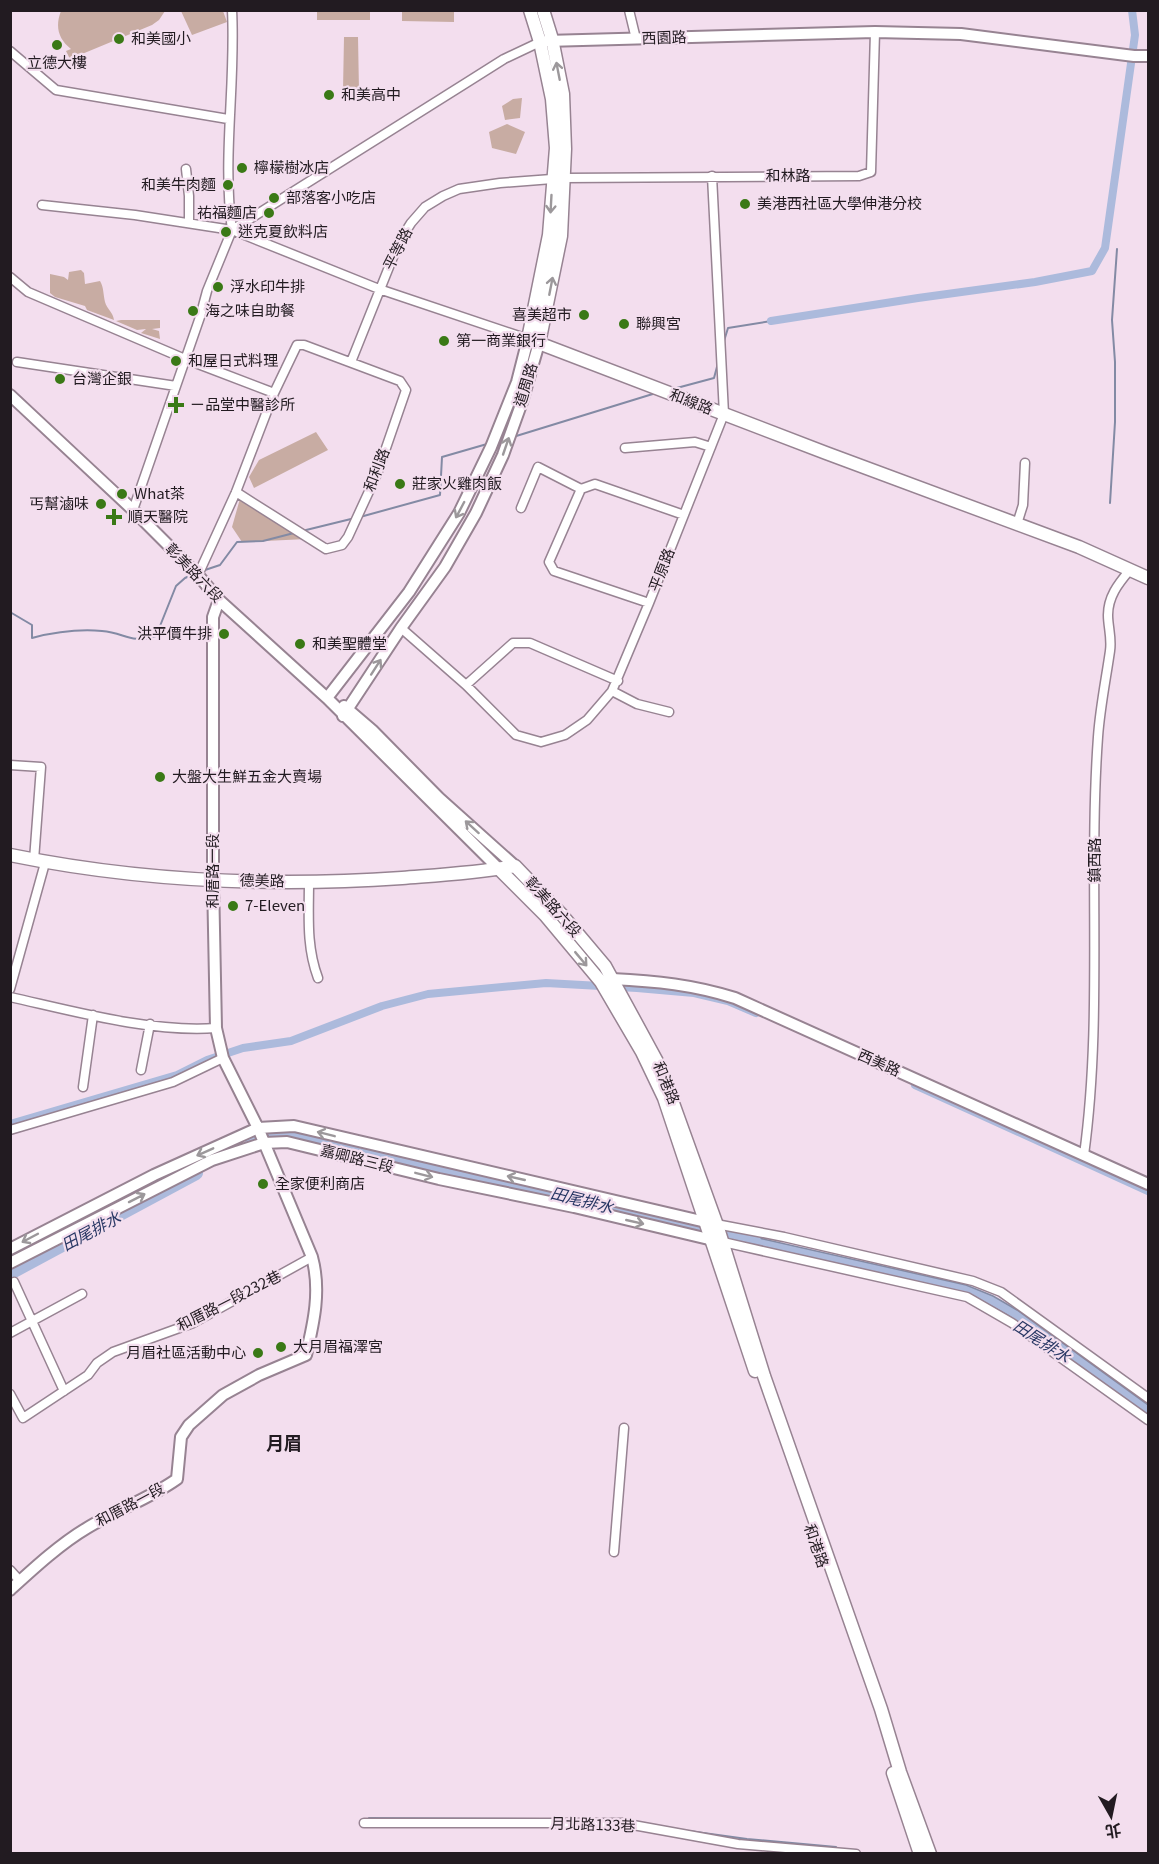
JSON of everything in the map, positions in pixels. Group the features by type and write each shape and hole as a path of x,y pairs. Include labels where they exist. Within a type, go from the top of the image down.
{"main road":[{"name":"道周路","path":"530,10 546,41"},
{"name":"道周路","path":"533,341 559,179 543,10"},
{"name":"和線路","path":"533,341 1079,547 1149,578"},
{"name":"德美路","path":"10,855 39,861 213,880 371,880 515,866"},
{"name":"彰美路六段","path":"515,866 562,915 605,966 608,985"},
{"name":"彰美路六段","path":"499,869 608,985"},
{"path":"552,923 562,915"},
{"name":"和港路","path":"608,985 664,1098 714,1232 881,1709 925,1853"}],"street":[{"path":"133,510 207,291 232,230 228,119 232,10"},
{"path":"629,10 636,39"},
{"name":"西園路","path":"232,230 504,59 546,41 875,32 961,34 1149,56"},
{"name":"和林路","path":"559,179 859,176 871,172 875,32"},
{"path":"10,51 56,90 228,119"},
{"path":"186,169 189,223"},
{"name":"平原路","path":"401,628 466,685 516,735 541,742 565,735 587,720 612,691 618,681 724,414 712,176"},
{"name":"平等路","path":"351,362 399,242 425,207 443,195 459,189 500,183 559,179"},
{"name":"和線路","path":"42,205 135,214 232,230 379,289 533,341"},
{"path":"10,277 28,292 274,393 236,492 198,575"},
{"name":"道周路","path":"345,712 445,567 480,503 503,455 522,402 533,341"},
{"name":"道周路","path":"327,698 409,592 459,513 490,447 533,341"},
{"name":"和利路","path":"236,492 326,549 342,545 348,537 377,474 406,390 400,381 304,345 297,345 274,393"},
{"path":"17,362 176,386"},
{"name":"彰美路六段","path":"10,395 133,510 198,575 219,600 327,698 372,729 439,798 515,866"},
{"path":"625,448 695,442 711,447"},
{"path":"1017,524 1023,505 1025,463"},
{"path":"521,508 537,467 581,489 596,484 684,515"},
{"path":"581,489 549,562 554,571 649,603"},
{"name":"鎮西路","path":"1084,1155 1090,1113 1094,1024 1098,735 1111,647 1108,613 1114,589 1129,571"},
{"name":"和厝路一段","path":"10,1590 84,1530 120,1509 158,1493 177,1479 181,1437 189,1425 223,1395 259,1375 306,1354 313,1327 316,1273 312,1257 261,1134 223,1058 216,1028 213,880 213,617 219,600"},
{"path":"466,685 513,643 530,643 618,681"},
{"path":"612,691 637,704 669,712"},
{"name":"彰美路六段","path":"345,712 499,869"},
{"path":"10,765 41,767 39,861 10,989"},
{"path":"309,881 308,941 311,959 318,978"},
{"name":"西美路","path":"608,985 676,983 704,988 735,998 1149,1184"},
{"path":"10,997 93,1016 190,1030 216,1028"},
{"path":"83,1087 93,1016"},
{"path":"141,1070 150,1024"},
{"path":"10,1130 173,1082 223,1058"},
{"name":"嘉卿路三段","path":"10,1249 154,1175 261,1134 294,1126 714,1232"},
{"name":"嘉卿路三段","path":"10,1263 261,1134 439,1179 714,1232"},
{"path":"714,1232 784,1237 973,1281 1001,1292 1149,1398"},
{"path":"714,1232 967,1297 1012,1323 1149,1420"},
{"name":"和厝路一段232巷","path":"10,1394 23,1418 88,1375 97,1364 113,1352 193,1323 312,1257"},
{"path":"967,1297 973,1281"},
{"path":"14,1282 64,1391"},
{"path":"10,1333 82,1294"},
{"path":"614,1552 624,1428"},
{"path":"10,1570 20,1581"},
{"name":"月北路133巷","path":"364,1823 622,1823 738,1844 856,1854"}],"shaded area":[{"path":"61,10 165,11 152,25 70,59 66,51 71,49 63,41 59,32 58,22"},
{"path":"181,11 223,11 227,22 192,35"},
{"path":"317,11 370,11 370,20 317,20"},
{"path":"402,11 454,11 454,22 402,21"},
{"path":"344,37 358,37 359,91 343,90"},
{"path":"522,98 520,118 505,120 502,106 513,99"},
{"path":"507,124 525,132 516,154 492,148 489,132"},
{"path":"81,270 84,273 85,284 100,281 105,302 114,320 50,293 50,274 68,280 69,272"},
{"path":"160,320 160,328 152,329 159,331 160,339 141,333 146,329 137,330 116,321"},
{"path":"316,432 328,450 254,488 249,477 259,460"},
{"path":"241,495 307,539 242,542 232,527"}],"water":[{"path":"737,1233 966,1285 993,1296 1017,1310 1148,1405 1148,1415 1009,1316 975,1297 740,1243"}],"waterway":[{"path":"771,321 1035,282 1092,271 1105,248 1135,35 1132,10"},
{"path":"1110,503 1115,422 1112,320 1117,249"},
{"path":"724,341 728,328 771,321"},
{"path":"673,389 714,378 718,363"},
{"path":"513,437 656,393"},
{"path":"360,517 440,495 442,457 487,444"},
{"path":"302,531 355,518"},
{"path":"202,571 220,565 237,542 263,541 294,533"},
{"path":"10,612 32,625 32,638 85,630 110,632 140,639 147,638 156,636 176,586 194,574"},
{"path":"10,1124 177,1075 207,1060 243,1048 291,1041 382,1006 428,994 546,983 637,988 694,993 728,1001 756,1013"},
{"path":"915,1085 1148,1191"},
{"name":"田尾排水","path":"251,1145 274,1134 315,1141 537,1189 754,1241"},
{"name":"田尾排水","path":"10,1273 196,1173"},
{"path":"369,1818 543,1819"},
{"path":"689,1831 836,1847"}],"place":[{"name":"和美國小","path":"119,39"},
{"name":"立德大樓","path":"57,45"},
{"name":"和美高中","path":"329,95"},
{"name":"檸檬樹冰店","path":"242,168"},
{"name":"和美牛肉麵","path":"228,185"},
{"name":"部落客小吃店","path":"274,198"},
{"name":"美港西社區大學伸港分校","path":"745,204"},
{"name":"祐福麵店","path":"269,213"},
{"name":"迷克夏飲料店","path":"226,232"},
{"name":"浮水印牛排","path":"218,287"},
{"name":"海之味自助餐","path":"193,311"},
{"name":"喜美超市","path":"584,315"},
{"name":"聯興宮","path":"624,324"},
{"name":"第一商業銀行","path":"444,341"},
{"name":"和屋日式料理","path":"176,361"},
{"name":"台灣企銀","path":"60,379"},
{"name":"ㄧ品堂中醫診所","path":"176,405"},
{"name":"莊家火雞肉飯","path":"400,484"},
{"name":"What茶","path":"122,494"},
{"name":"丐幫滷味","path":"101,504"},
{"name":"順天醫院","path":"114,517"},
{"name":"洪平價牛排","path":"224,634"},
{"name":"和美聖體堂","path":"300,644"},
{"name":"大盤大生鮮五金大賣場","path":"160,777"},
{"name":"7-Eleven","path":"233,906"},
{"name":"全家便利商店","path":"263,1184"},
{"name":"大月眉福澤宮","path":"281,1347"},
{"name":"月眉社區活動中心","path":"258,1353"}],"district":[{"name":"月眉","path":"284,1444"}]}
